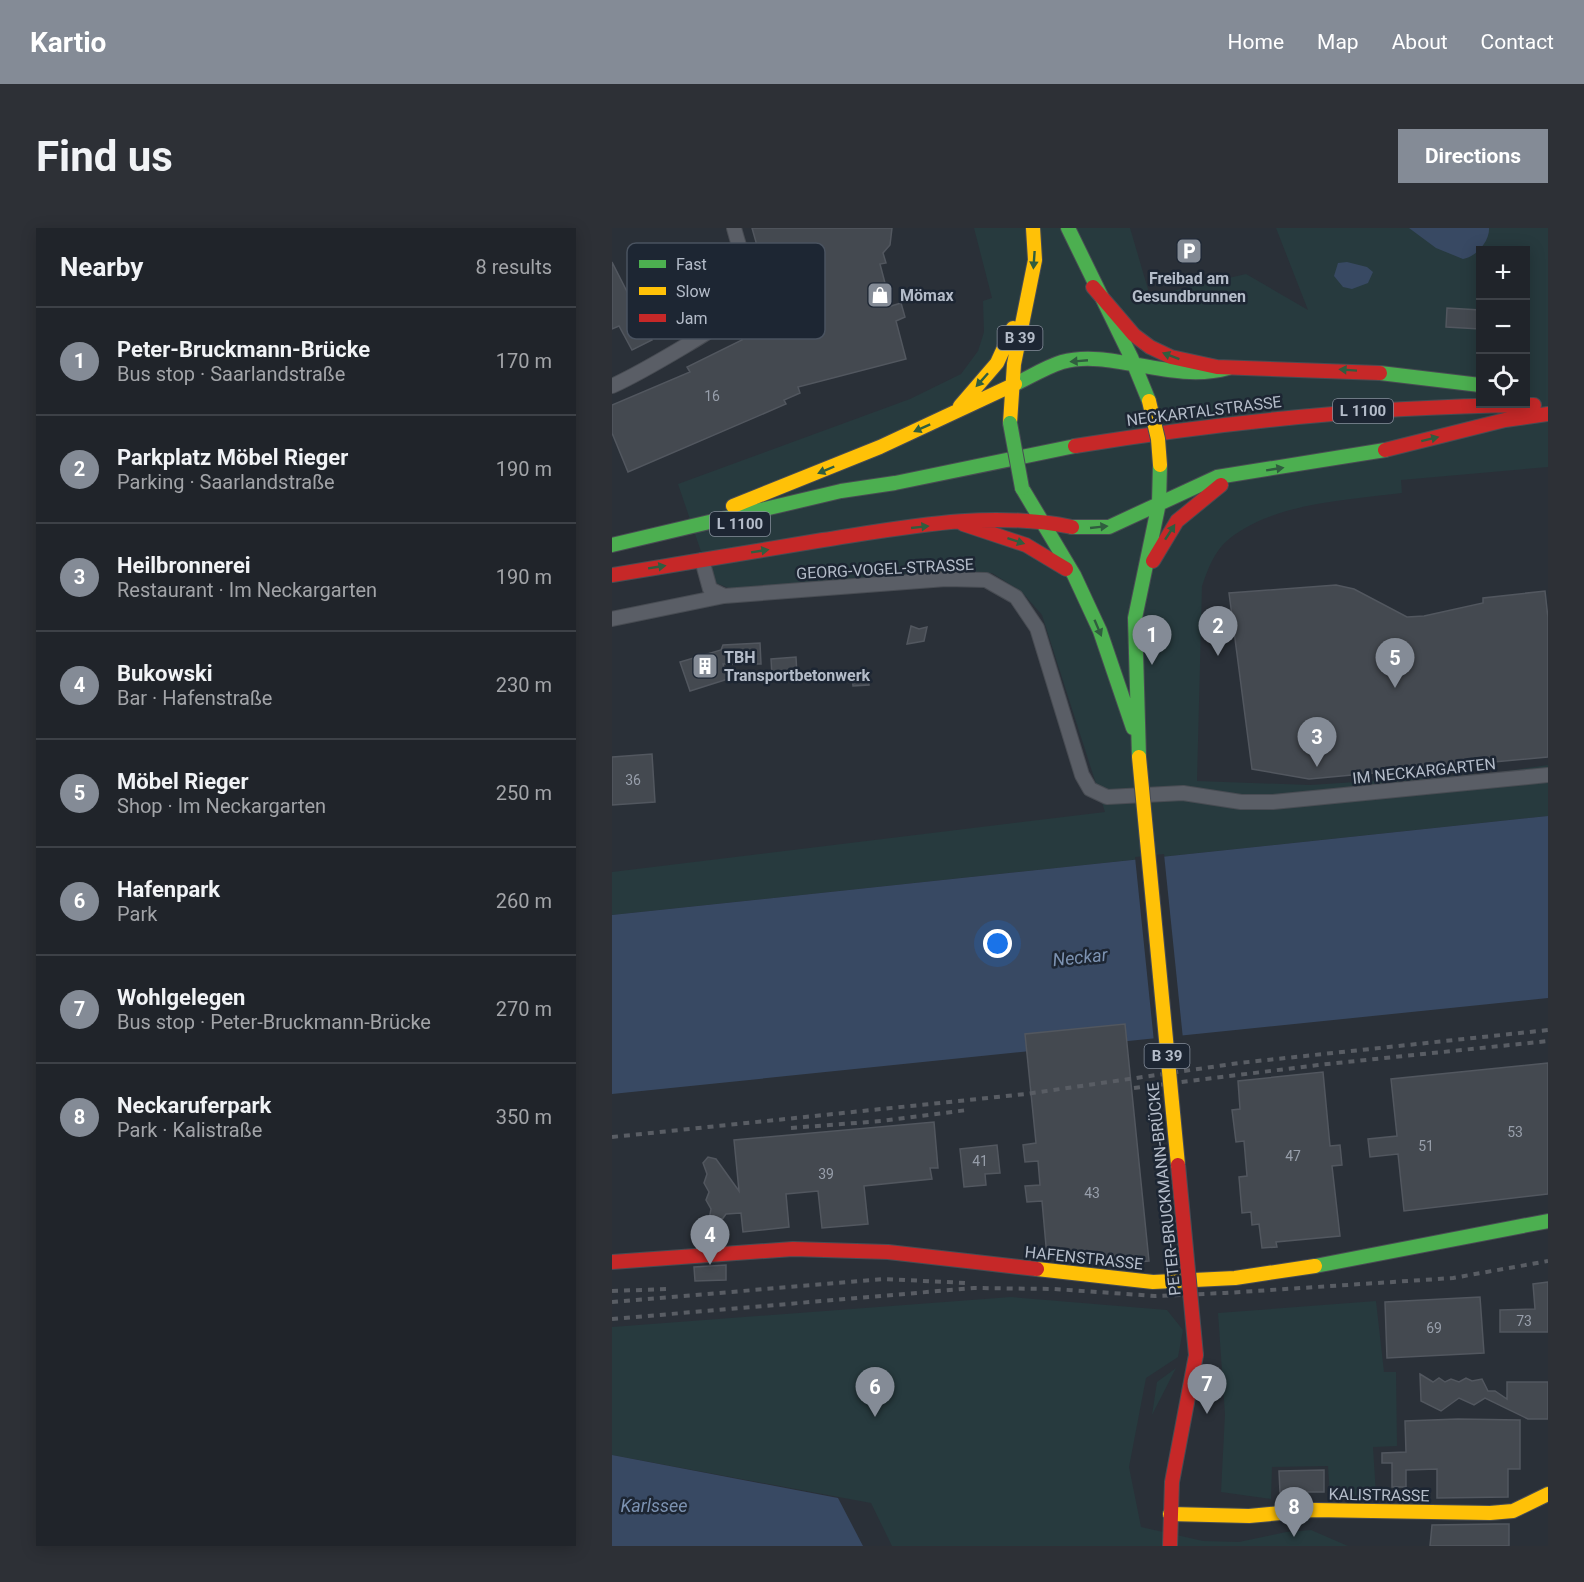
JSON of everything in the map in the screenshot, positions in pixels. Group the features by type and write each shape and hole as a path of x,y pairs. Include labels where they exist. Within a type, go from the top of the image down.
{"main road":[{"name":"B 39","path":"1033,228 1035,260 1014,364 1010,423 1014,455 1022,488 1074,575 1100,632 1137,740"},
{"name":"B 39","path":"1068,228 1093,287 1137,366 1149,400 1158,439 1159,503 1135,618 1139,713 1137,740"},
{"path":"1093,287 1125,324 1148,346 1178,359 1228,368 1385,373 1476,385"},
{"path":"952,414 997,363 1029,292"},
{"path":"676,528 808,478 1062,362 1091,360 1194,374 1219,373 1228,368"},
{"path":"1530,394 1545,400"},
{"name":"NECKARTALSTRASSE","path":"612,560 869,489 1032,453 1179,429 1369,411 1545,400"},
{"path":"612,575 881,531 987,518 1042,521 1082,529 1109,526 1217,477 1373,453 1505,420 1548,414"},
{"path":"1142,583 1177,521 1234,475"},
{"name":"NECKARTALSTRASSE","path":"612,545 676,528 722,521 841,491 869,489"},
{"path":"960,523 1026,545 1074,575"},
{"name":"PETER-BRUCKMANN-BRÜCKE","path":"1137,740 1196,1355 1176,1454 1170,1514"},
{"name":"HAFENSTRASSE","path":"612,1262 793,1249 888,1252 1153,1282 1235,1278 1326,1264 1548,1221"},
{"name":"KALISTRASSE","path":"1170,1514 1249,1516 1314,1510 1490,1513 1513,1511 1548,1494"},
{"name":"B 39","path":"1170,1514 1170,1540"}],"street":[{"path":"734,228 738,243"},
{"path":"612,386 695,339"},
{"path":"702,560 710,589 724,596"},
{"name":"GEORG-VOGEL-STRASSE","path":"612,619 724,596 946,579 986,580 1016,597 1037,628 1082,775 1090,789"},
{"name":"IM NECKARGARTEN","path":"1090,789 1107,797 1183,794 1232,801 1273,802 1548,776"}],"green space":[{"path":"974,228 1130,228 1150,296 1246,274 1308,310 1276,228 1548,228 1548,467 1401,480 1402,493 1335,501 1289,510 1247,527 1229,539 1215,555 1202,586 1197,781 1310,785 1495,773 1548,765 1548,816 612,915 612,872 1105,812 1042,615 1021,591 992,573 888,576 731,589 711,581 678,484 910,399 961,374 978,351 984,332 983,301 992,298"},
{"path":"1011,1297 1167,1310 1183,1330 1178,1357 1146,1378 1129,1467 1141,1527 1203,1541 1239,1542 1286,1532 1311,1530 1348,1546 892,1546 871,1503 612,1455 612,1327"},
{"path":"1376,1301 1384,1372 1396,1372 1397,1446 1373,1447 1376,1495 1330,1496 1328,1466 1272,1467 1271,1499 1221,1492 1225,1414 1218,1313"},
{"path":"1176,1368 1152,1415 1157,1382"}],"water":[{"path":"1409,228 1489,228 1482,246 1476,246 1476,252 1468,258 1463,259 1436,248"},
{"path":"1347,262 1367,267 1373,272 1368,283 1352,289 1343,287 1334,276 1338,263"},
{"name":"Neckar","path":"1548,816 1548,998 612,1094 612,915"},
{"name":"Karlssee","path":"612,1455 838,1498 863,1546 612,1546"}],"pier":[{"path":"1164,854 1183,1039 1154,1042 1135,857"}],"building":[{"path":"752,228 892,228 890,245 883,253 886,263 880,264 891,306 901,303 905,317 896,321 906,359 798,387 800,393 784,400 786,404 628,472 612,433 612,405 690,372 687,367 742,339 825,339 825,243 756,243"},
{"path":"612,262 627,292 627,339 652,340 632,350 619,326 612,329"},
{"path":"1447,308 1476,310 1476,329 1446,327"},
{"path":"1336,585 1354,589 1407,617 1424,616 1483,603 1483,598 1545,591 1548,618 1548,757 1309,779 1252,769 1229,593"},
{"path":"911,626 919,629 927,627 924,641 907,644"},
{"name":"TBH Transportbetonwerk","path":"760,643 761,664 723,664 728,679 690,691 680,662 721,650 723,645"},
{"path":"796,657 797,675 772,676 771,659"},
{"path":"868,673 869,685 853,686 852,674"},
{"path":"652,754 655,802 612,805 612,757"},
{"path":"1125,1024 1149,1261 1100,1265 1099,1252 1047,1257 1042,1201 1027,1202 1025,1186 1040,1185 1038,1161 1025,1162 1023,1145 1036,1143 1025,1034"},
{"path":"1548,1063 1548,1194 1404,1211 1398,1154 1370,1157 1368,1139 1397,1136 1391,1079"},
{"path":"1323,1072 1330,1146 1340,1145 1342,1165 1332,1166 1340,1236 1276,1242 1277,1247 1262,1248 1259,1224 1252,1225 1251,1212 1242,1213 1239,1177 1247,1176 1244,1141 1236,1142 1232,1110 1240,1109 1238,1081"},
{"path":"934,1122 938,1168 930,1168 932,1179 864,1186 868,1224 822,1228 818,1191 786,1194 789,1227 743,1232 741,1213 726,1214 718,1225 709,1220 711,1209 706,1200 709,1192 704,1183 707,1174 703,1163 708,1157 716,1159 739,1191 734,1140"},
{"path":"997,1145 1000,1173 985,1174 986,1185 964,1187 960,1149"},
{"path":"726,1265 726,1280 695,1281 694,1267"},
{"path":"1548,1282 1548,1332 1500,1332 1500,1310 1535,1309 1533,1284"},
{"path":"1480,1297 1484,1353 1387,1358 1385,1302"},
{"path":"1420,1374 1433,1382 1439,1378 1445,1382 1451,1379 1459,1382 1466,1378 1472,1381 1482,1379 1488,1391 1495,1391 1507,1399 1507,1382 1548,1382 1548,1419 1528,1419 1485,1398 1474,1405 1459,1398 1441,1411 1421,1401"},
{"path":"1520,1420 1520,1469 1508,1469 1508,1497 1437,1498 1437,1469 1406,1470 1406,1487 1392,1487 1392,1463 1382,1463 1382,1453 1406,1452 1405,1421"},
{"path":"1324,1470 1324,1492 1280,1492 1279,1471"},
{"path":"1509,1524 1509,1546 1430,1546 1432,1525"}],"railway":[{"path":"612,1137 1026,1094 1239,1063 1548,1030"},
{"path":"1134,1088 1318,1065 1548,1041"},
{"path":"791,1128 881,1121 967,1110"},
{"path":"612,1319 974,1288 1054,1289 1155,1296 1225,1293 1453,1278 1548,1261"},
{"path":"612,1302 884,1279 966,1283"},
{"path":"612,1291 669,1289"}],"traffic: fast":[{"path":"1068,228 1131,357 1149,401"},
{"path":"1015,384 1056,364 1081,359 1100,359 1185,372 1207,372 1228,368"},
{"path":"1380,373 1476,385"},
{"path":"1010,423 1022,488"},
{"path":"612,545 841,491 895,483 1075,446"},
{"path":"1072,527 1109,527 1217,477 1385,450"},
{"path":"1139,757 1135,618 1159,503 1160,465"},
{"path":"1022,488 1074,575 1100,631 1133,728"},
{"path":"1315,1266 1548,1221"}],"traffic: slow":[{"path":"1010,423 1014,364 1035,260 1033,228"},
{"path":"960,406 997,363 1013,328"},
{"path":"733,506 880,447 1015,384"},
{"path":"1149,401 1158,439 1160,465"},
{"path":"1139,757 1178,1165"},
{"path":"1037,1269 1153,1282 1235,1278 1315,1266"},
{"path":"1170,1514 1249,1516 1314,1510 1490,1513 1513,1511 1548,1494"}],"traffic: jam":[{"path":"1093,287 1134,335 1150,347 1171,357 1217,367 1380,373"},
{"path":"1075,446 1190,429 1304,416 1419,408 1534,405"},
{"path":"1385,450 1505,420 1548,414"},
{"path":"1153,561 1177,521 1221,485"},
{"path":"612,575 885,530 948,522 1010,520 1072,527"},
{"path":"963,524 1026,545 1066,569"},
{"path":"1178,1165 1196,1355"},
{"path":"612,1262 793,1249 888,1252 1037,1269"},
{"path":"1170,1546 1172,1482 1196,1355"}],"place":[{"name":"Freibad am Gesundbrunnen","path":"1189,251"},
{"name":"Mömax","path":"880,295"},
{"name":"Parkplatz Möbel Rieger","path":"1218,656"},
{"name":"Peter-Bruckmann-Brücke","path":"1152,665"},
{"name":"TBH Transportbetonwerk","path":"705,666"},
{"name":"Möbel Rieger","path":"1395,688"},
{"name":"Heilbronnerei","path":"1317,767"},
{"name":"Bukowski","path":"710,1265"},
{"name":"Wohlgelegen","path":"1207,1414"},
{"name":"Hafenpark","path":"875,1417"},
{"name":"Neckaruferpark","path":"1294,1537"}]}
